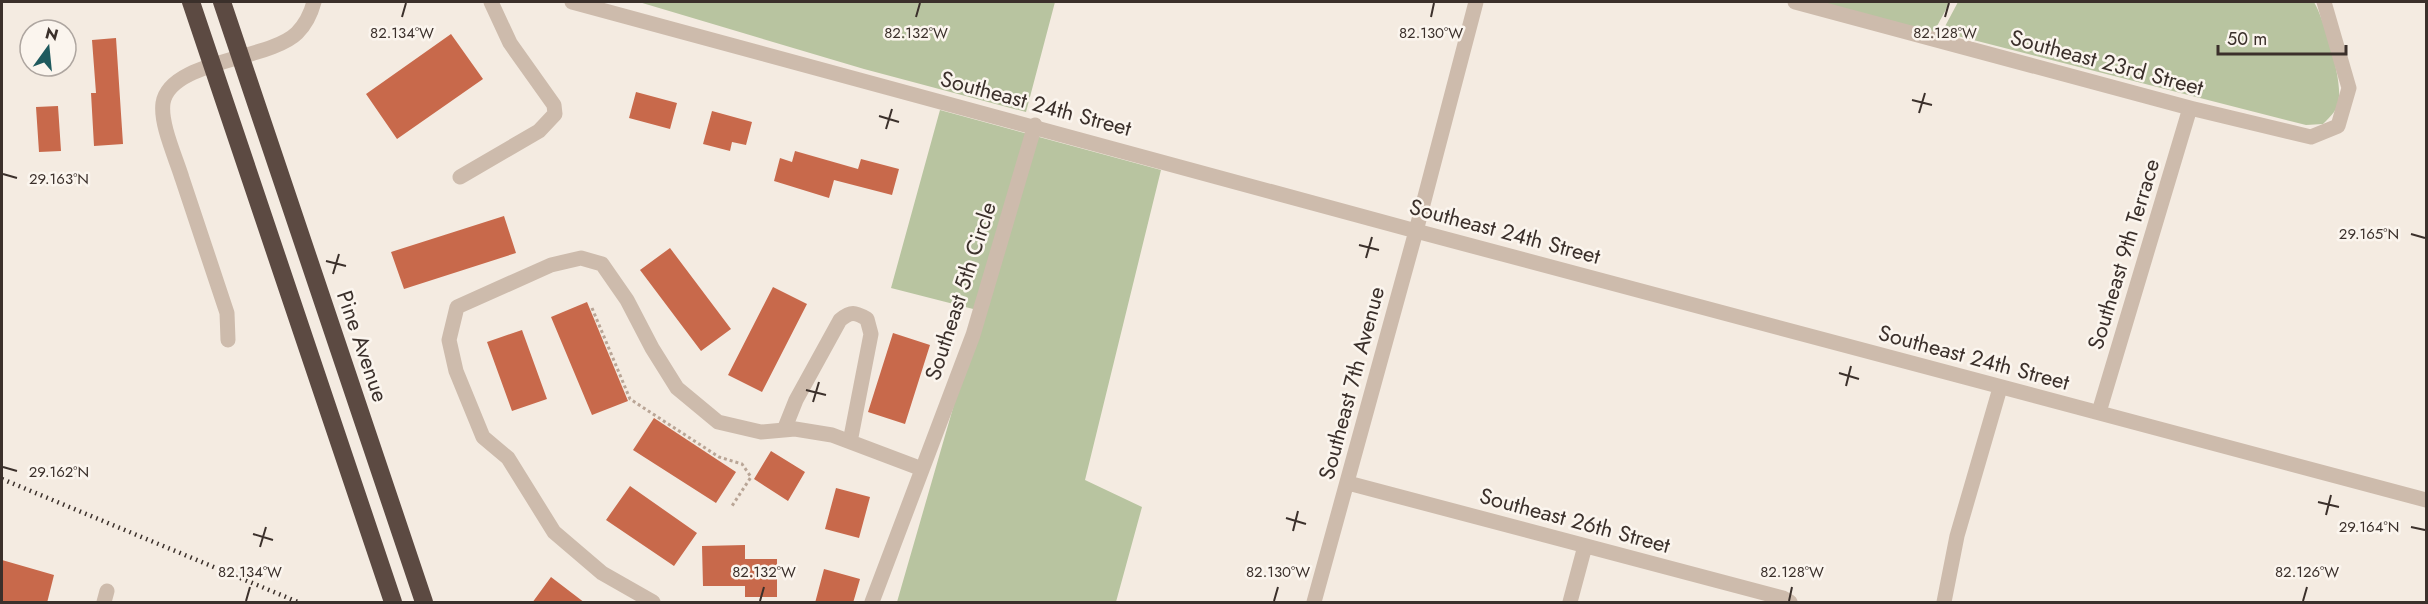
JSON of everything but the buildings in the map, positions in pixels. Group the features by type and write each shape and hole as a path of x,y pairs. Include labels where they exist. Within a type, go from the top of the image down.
{"highway":[{"path":"191,2 393,603"},
{"name":"Pine Avenue","path":"222,2 424,603"}],"street":[{"path":"228,340 227,313 168,137 163,105 167,92 181,80 213,65 280,44 296,34 310,15 314,2"},
{"path":"460,177 539,131 555,114 554,105 510,43 491,2"},
{"name":"Southeast 24th Street","path":"572,2 1035,125 1416,231 2000,388 2099,412 2427,500"},
{"name":"Southeast 7th Avenue","path":"1314,603 1476,2"},
{"name":"Southeast 23rd Street","path":"1795,2 2190,108 2312,137 2338,126 2349,88 2324,2"},
{"name":"Southeast 9th Terrace","path":"2099,412 2190,108"},
{"name":"Southeast 5th Circle","path":"872,603 973,335 1035,125"},
{"path":"653,603 602,573 555,532 508,458 483,437 456,371 449,340 457,307 550,265 581,258 602,264 627,300 652,348 677,388 718,422 760,432 795,429 850,442 922,469"},
{"path":"784,429 796,400 840,320 849,312 856,312 867,319 871,333 850,442"},
{"path":"1944,603 1957,536 2000,388"},
{"name":"Southeast 26th Street","path":"1348,483 1783,597 1790,603"},
{"path":"1570,603 1585,546"}],"path":[{"path":"592,308 630,399 719,457 742,464 747,470 751,477 732,506"}],"green space":[{"path":"639,2 1055,2 1026,112 864,69"},
{"path":"1799,2 1950,2 1936,28 1940,40"},
{"path":"1958,2 2314,2 2335,62 2339,87 2338,105 2323,124 2306,125 1942,32"},
{"path":"940,110 1161,170 1085,480 1142,507 1116,602 897,602 981,311 891,288"}],"railway":[{"path":"2,479 298,602"}]}
